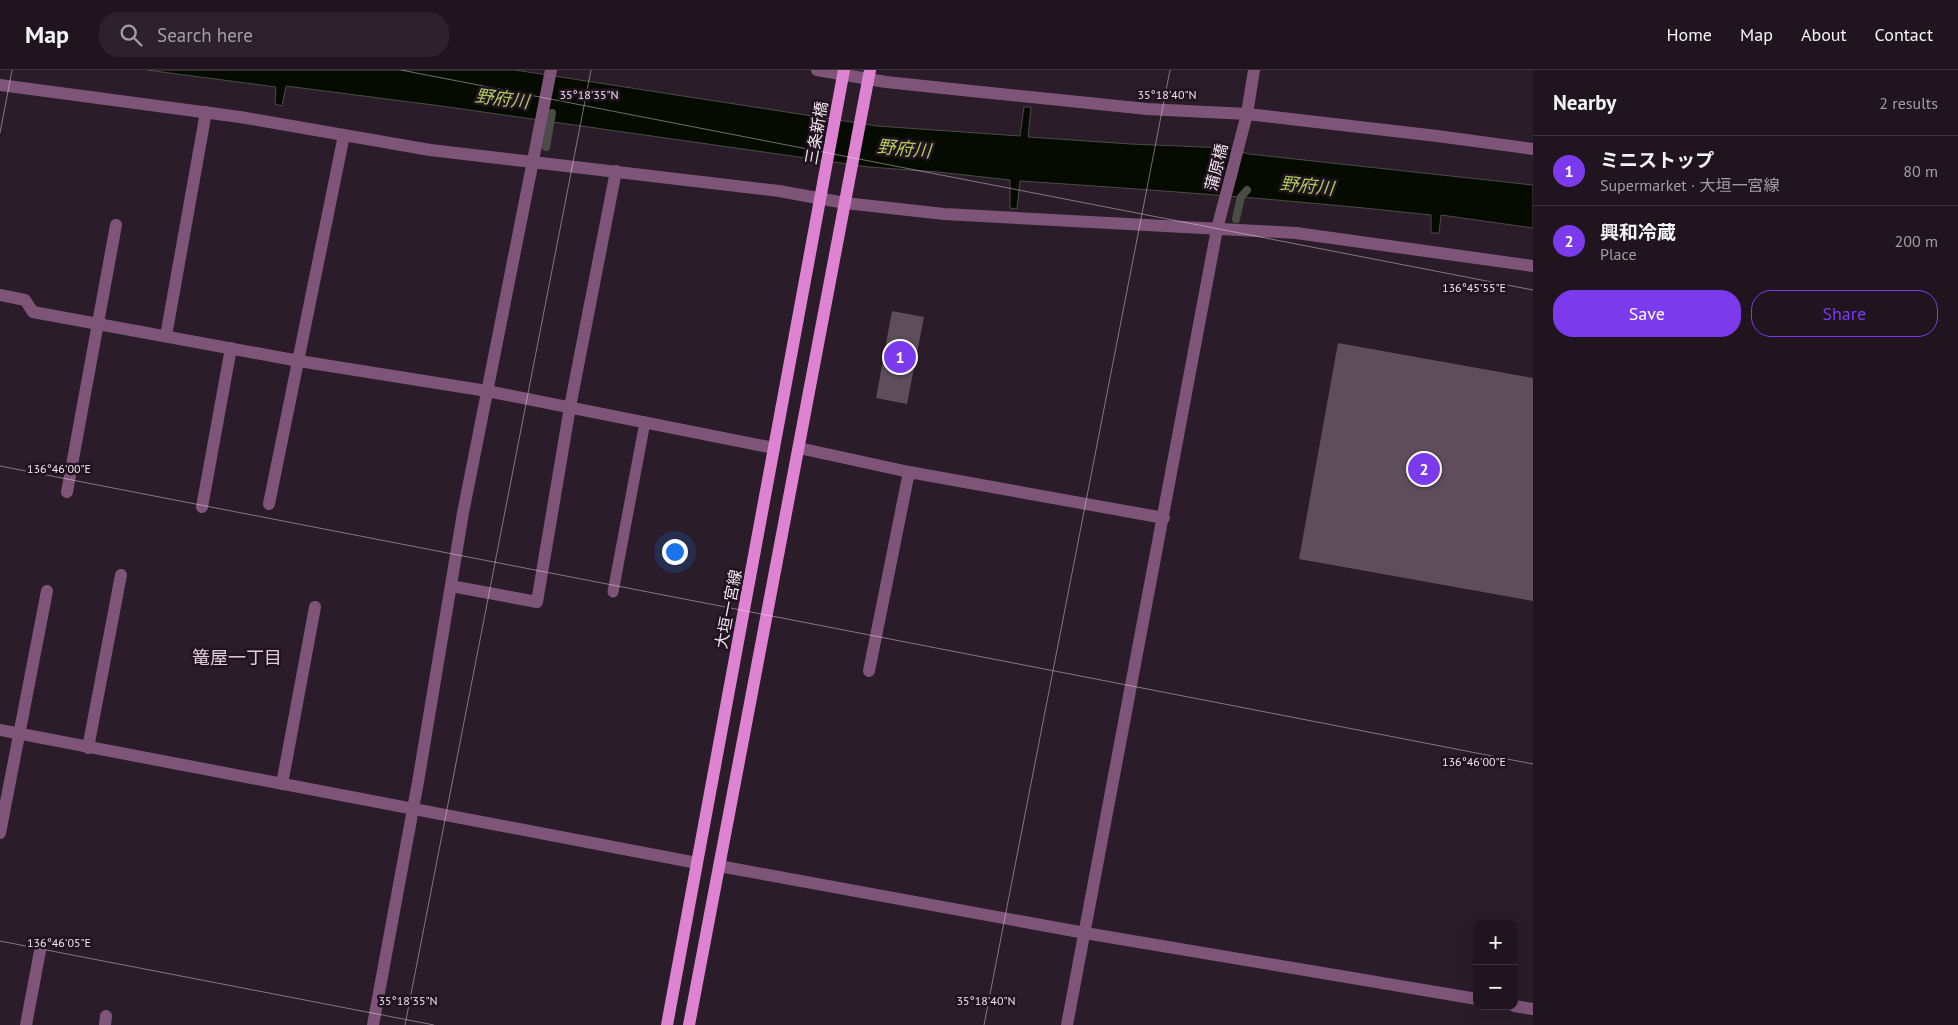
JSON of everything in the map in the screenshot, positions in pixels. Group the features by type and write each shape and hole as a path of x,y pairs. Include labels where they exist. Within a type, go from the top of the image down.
{"main road":[{"name":"三条新橋","path":"820,199 844,72"},
{"path":"689,1025 869,74"},
{"name":"大垣一宮線","path":"667,1025 820,199"}],"street":[{"path":"373,1025 487,391 551,70"},
{"path":"817,70 869,74 981,92 1147,108 1247,114 1533,149"},
{"name":"蒲原橋","path":"1068,1025 1217,229 1247,114 1254,70"},
{"path":"0,85 206,112 430,150 779,191 845,203 944,214 1296,233 1533,266"},
{"path":"166,336 206,112"},
{"path":"270,504 344,135"},
{"path":"451,586 537,602 570,407 616,171"},
{"path":"67,492 116,225"},
{"path":"0,295 25,300 34,312 299,361 487,391 774,448"},
{"path":"202,507 231,348"},
{"path":"798,448 908,472 1164,518"},
{"path":"868,671 908,472"},
{"path":"88,748 121,575"},
{"path":"0,833 47,591"},
{"path":"282,784 315,607"},
{"path":"0,730 697,863"},
{"path":"719,866 1085,933 1473,998"},
{"path":"26,1025 40,951"},
{"path":"1518,1007 1533,1009"}],"lane":[{"path":"613,592 645,422"}],"water":[{"name":"野府川","path":"147,70 515,70 877,126 1020,136 1024,107 1031,107 1028,137 1227,148 1249,154 1533,185 1533,228 1441,215 1439,233 1431,233 1431,215 1226,196 1020,181 1017,209 1010,208 1010,180 869,167 441,106 286,86 282,106 275,104 276,87"}],"building":[{"path":"892,311 924,317 907,404 876,398"},
{"path":"1338,343 1533,378 1533,601 1299,559"}],"waterway":[{"path":"546,147 552,113"},
{"path":"1236,219 1241,197 1247,190"}],"place":[{"name":"ミニストップ","path":"900,357"},
{"name":"興和冷蔵","path":"1424,469"}],"district":[{"name":"篭屋一丁目","path":"237,658"}]}
